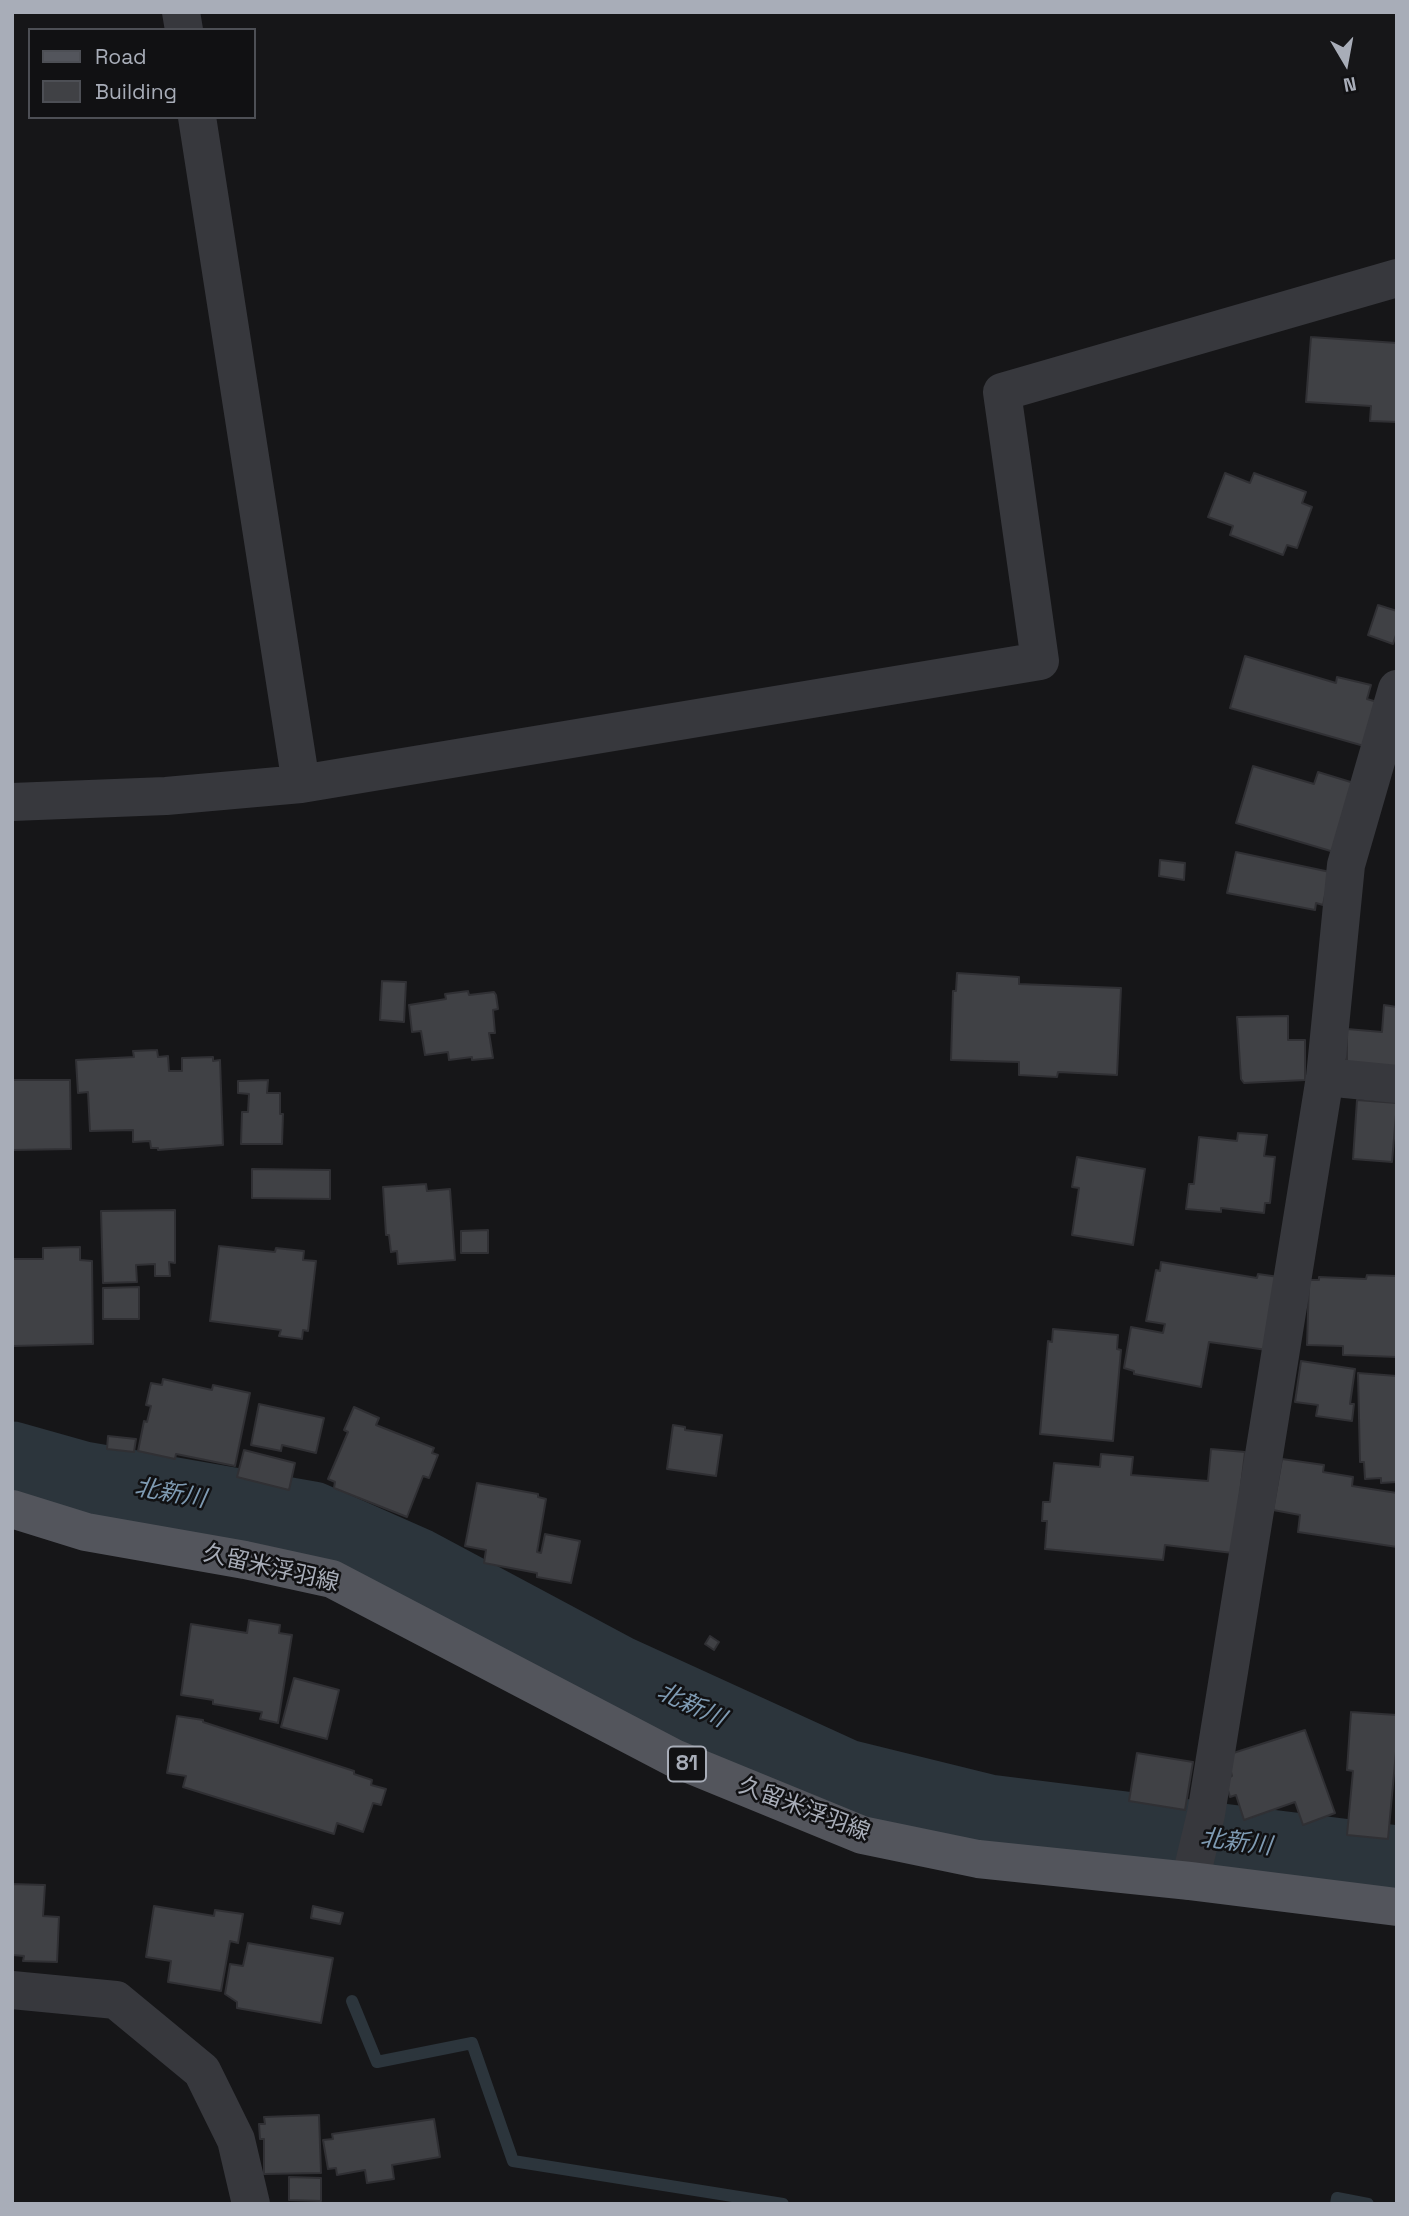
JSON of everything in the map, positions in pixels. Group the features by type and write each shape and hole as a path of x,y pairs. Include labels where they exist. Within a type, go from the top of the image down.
{"main road":[{"name":"久留米浮羽線","path":"12,1508 86,1532 245,1560 332,1579 674,1758 862,1835 978,1859 1192,1875 1397,1908"}],"street":[{"path":"197,119 301,785"},
{"path":"12,802 166,796 301,785 1040,661 1002,392 1397,278"},
{"path":"1192,1875 1206,1814 1325,1077 1346,865 1397,689"},
{"path":"1325,1077 1397,1084"},
{"path":"12,1990 116,2000 202,2071 236,2140 251,2204"}],"building":[{"path":"1311,337 1397,343 1397,422 1370,421 1371,406 1306,402"},
{"path":"1225,473 1250,483 1254,473 1306,492 1302,503 1312,507 1297,548 1287,545 1283,555 1230,535 1233,526 1208,517"},
{"path":"1378,605 1397,611 1397,632 1393,644 1368,635"},
{"path":"1245,656 1336,683 1337,677 1371,685 1367,699 1377,702 1364,746 1230,708"},
{"path":"1253,766 1314,784 1318,772 1354,783 1334,852 1236,823"},
{"path":"1236,852 1330,872 1323,905 1316,903 1315,910 1227,893"},
{"path":"1160,860 1185,863 1184,880 1159,876"},
{"path":"957,973 1019,977 1019,984 1121,988 1117,1075 1058,1072 1057,1077 1019,1075 1019,1062 951,1060 953,991 956,991"},
{"path":"382,981 406,982 404,1022 380,1020"},
{"path":"468,991 469,995 494,992 496,995 498,1009 493,1010 495,1033 489,1033 493,1058 449,1060 448,1052 425,1055 421,1031 412,1032 409,1005 446,999 445,994"},
{"path":"1384,1005 1397,1007 1397,1073 1347,1068 1347,1029 1382,1032"},
{"path":"1288,1016 1288,1040 1305,1040 1305,1080 1244,1083 1241,1079 1237,1017"},
{"path":"157,1050 158,1057 168,1056 169,1071 182,1071 182,1058 213,1057 213,1061 220,1060 223,1145 158,1150 151,1148 150,1141 133,1142 133,1130 90,1131 88,1092 78,1093 76,1060 134,1057 133,1051"},
{"path":"12,1080 70,1080 71,1149 12,1150"},
{"path":"268,1080 267,1093 280,1093 280,1114 283,1114 282,1144 241,1144 242,1112 248,1112 249,1094 238,1093 238,1081"},
{"path":"1357,1100 1397,1103 1392,1162 1353,1159"},
{"path":"1238,1133 1267,1135 1264,1156 1275,1157 1270,1203 1265,1203 1264,1213 1221,1208 1221,1212 1186,1209 1189,1184 1194,1184 1199,1137 1237,1141"},
{"path":"1077,1157 1145,1169 1133,1245 1072,1235 1079,1188 1072,1187"},
{"path":"252,1169 330,1170 330,1199 252,1198"},
{"path":"426,1184 427,1191 450,1189 455,1260 398,1264 397,1251 391,1252 389,1235 386,1235 383,1187"},
{"path":"175,1210 175,1263 169,1262 170,1276 155,1276 155,1264 136,1265 137,1282 103,1283 101,1211"},
{"path":"488,1230 488,1253 461,1253 461,1231"},
{"path":"219,1246 275,1252 276,1248 304,1251 303,1260 316,1261 308,1331 303,1330 302,1339 279,1336 281,1330 210,1321"},
{"path":"80,1247 80,1260 92,1261 93,1344 13,1346 12,1259 43,1259 43,1248"},
{"path":"1161,1262 1257,1278 1258,1274 1279,1277 1267,1350 1209,1342 1201,1387 1134,1374 1134,1371 1124,1368 1131,1327 1163,1333 1165,1324 1146,1321 1156,1270 1160,1271"},
{"path":"1367,1275 1397,1276 1397,1357 1343,1355 1343,1346 1307,1345 1309,1280 1319,1280 1319,1277 1366,1279"},
{"path":"139,1287 139,1319 103,1319 103,1288"},
{"path":"1053,1329 1118,1335 1117,1349 1121,1350 1113,1441 1040,1434 1048,1341 1052,1342"},
{"path":"1301,1361 1355,1369 1350,1404 1354,1404 1352,1421 1316,1416 1318,1405 1295,1402"},
{"path":"1358,1373 1397,1376 1397,1482 1381,1483 1381,1478 1365,1479 1364,1462 1360,1462"},
{"path":"163,1379 212,1390 213,1385 250,1393 235,1466 176,1454 175,1459 138,1451 144,1421 147,1422 151,1406 146,1405 151,1383 162,1385"},
{"path":"259,1404 324,1418 316,1453 282,1445 281,1451 251,1445"},
{"path":"354,1407 379,1418 376,1425 434,1448 432,1453 438,1455 429,1478 423,1476 407,1517 334,1488 335,1482 328,1479 348,1432 344,1430"},
{"path":"673,1425 685,1427 685,1430 722,1435 716,1476 667,1469"},
{"path":"108,1436 136,1439 134,1452 107,1449"},
{"path":"1211,1449 1245,1452 1233,1553 1165,1545 1163,1560 1045,1549 1047,1521 1042,1521 1043,1502 1050,1502 1054,1463 1100,1467 1101,1454 1133,1457 1131,1475 1208,1481"},
{"path":"244,1450 295,1463 289,1490 237,1477"},
{"path":"1282,1459 1324,1465 1323,1472 1353,1477 1352,1486 1397,1493 1397,1547 1298,1532 1300,1515 1273,1510"},
{"path":"477,1483 538,1494 538,1497 546,1499 537,1552 541,1553 545,1534 580,1541 571,1583 537,1577 537,1573 484,1563 486,1550 465,1546"},
{"path":"249,1620 280,1625 279,1633 292,1635 278,1723 260,1719 262,1712 213,1704 213,1700 181,1695 191,1624 247,1633"},
{"path":"710,1636 719,1642 714,1650 705,1644"},
{"path":"294,1678 339,1690 327,1739 281,1727"},
{"path":"1351,1712 1397,1715 1388,1839 1347,1835 1353,1771 1347,1770"},
{"path":"177,1716 203,1720 354,1771 354,1774 372,1780 371,1785 386,1789 381,1805 373,1803 363,1832 337,1823 334,1834 183,1787 186,1776 167,1773"},
{"path":"1305,1730 1335,1813 1303,1825 1295,1802 1244,1820 1236,1795 1230,1797 1225,1780 1232,1776 1227,1755"},
{"path":"1137,1753 1193,1762 1185,1810 1129,1801"},
{"path":"12,1884 45,1885 43,1916 59,1917 57,1962 23,1961 24,1956 12,1955"},
{"path":"154,1906 214,1916 215,1910 243,1914 238,1943 230,1941 221,1991 168,1982 171,1961 146,1957"},
{"path":"313,1906 343,1913 340,1924 311,1918"},
{"path":"248,1943 333,1958 321,2023 237,2008 237,2002 225,1994 230,1964 243,1966"},
{"path":"319,2115 321,2173 264,2174 264,2139 260,2139 259,2124 265,2124 264,2117"},
{"path":"434,2119 440,2157 392,2165 394,2179 367,2183 365,2170 337,2175 336,2168 328,2169 323,2140 333,2139 332,2134"},
{"path":"289,2177 321,2178 321,2201 289,2200"}],"waterway":[{"name":"北新川","path":"12,1459 83,1479 312,1519 416,1565 616,1672 846,1777 988,1812 1397,1863"},
{"path":"352,2001 377,2062 472,2043 513,2161 783,2204"},
{"path":"1336,2204 1337,2198 1368,2204"}]}
